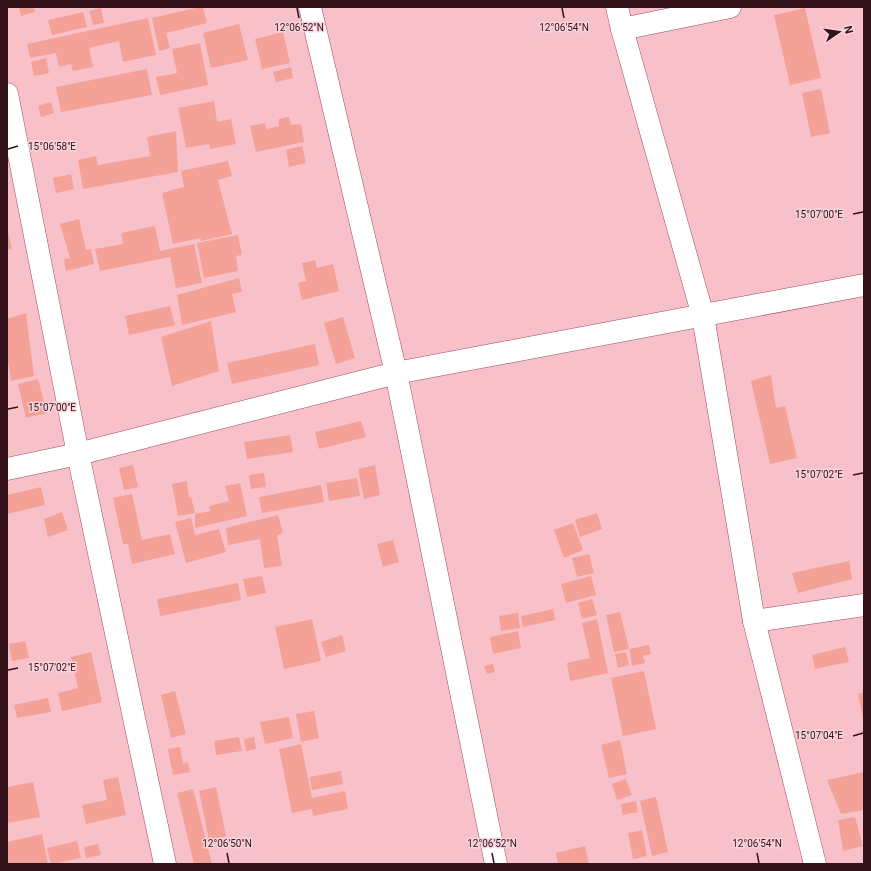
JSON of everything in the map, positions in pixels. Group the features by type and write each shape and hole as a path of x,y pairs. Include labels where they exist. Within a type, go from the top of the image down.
{"street":[{"path":"310,7 396,373 496,864"},
{"path":"617,7 703,316 754,621 816,864"},
{"path":"622,29 730,7"},
{"path":"7,94 78,454 165,864"},
{"path":"7,469 78,454 396,373 864,285"},
{"path":"754,621 864,605"}],"building":[{"path":"19,7 34,7 35,12 21,16"},
{"path":"203,7 207,23 166,33 170,48 159,51 152,18"},
{"path":"101,8 104,23 93,25 89,11"},
{"path":"805,8 821,78 790,85 774,15"},
{"path":"83,12 87,27 52,35 48,20"},
{"path":"148,18 156,55 123,62 119,41 89,48 93,67 73,71 71,64 59,67 56,53 30,58 27,44"},
{"path":"239,24 248,60 211,68 203,33"},
{"path":"283,32 290,63 262,69 255,39"},
{"path":"200,43 208,85 160,95 156,77 177,73 172,49"},
{"path":"46,58 49,73 34,76 31,62"},
{"path":"291,67 293,78 276,82 273,72"},
{"path":"147,69 152,95 61,112 56,87"},
{"path":"821,89 830,133 811,137 802,93"},
{"path":"214,101 217,122 231,119 236,144 210,149 209,144 186,148 178,108"},
{"path":"51,102 54,113 41,117 38,106"},
{"path":"289,117 291,125 301,124 304,142 256,152 250,126 265,123 266,129 279,126 279,119"},
{"path":"176,131 178,172 83,189 78,160 96,156 98,165 150,156 147,137"},
{"path":"302,146 306,163 289,167 286,150"},
{"path":"228,161 232,176 218,180 232,234 201,241 200,238 173,244 162,193 184,187 181,171"},
{"path":"71,174 74,189 56,193 53,178"},
{"path":"79,219 86,250 91,249 94,264 66,271 64,259 70,258 60,224"},
{"path":"155,226 160,251 194,244 202,283 176,288 170,257 100,271 95,249 123,244 121,233"},
{"path":"7,228 12,249 7,250"},
{"path":"238,235 242,255 236,256 238,271 204,278 197,243"},
{"path":"315,260 317,268 333,264 339,291 302,300 298,283 306,281 302,263"},
{"path":"239,278 242,292 232,294 236,312 182,325 177,295"},
{"path":"170,306 175,325 129,335 125,316"},
{"path":"26,313 34,376 11,381 7,355 7,319"},
{"path":"343,317 355,358 336,364 324,323"},
{"path":"211,321 219,371 172,386 161,337"},
{"path":"315,344 319,365 232,384 227,363"},
{"path":"771,375 776,408 785,406 797,458 770,464 751,381"},
{"path":"38,379 47,413 26,418 18,384"},
{"path":"361,421 366,437 319,449 315,432"},
{"path":"290,435 293,452 247,459 244,442"},
{"path":"133,465 138,487 124,490 119,468"},
{"path":"375,465 380,495 364,499 358,469"},
{"path":"264,473 266,487 251,489 249,475"},
{"path":"357,478 360,496 329,501 326,483"},
{"path":"187,481 189,497 191,497 195,513 178,516 172,484"},
{"path":"240,483 247,516 195,528 195,514 210,511 209,506 229,501 225,486"},
{"path":"321,485 324,502 262,513 259,497"},
{"path":"41,487 45,505 7,514 7,495"},
{"path":"132,494 142,540 170,534 175,554 132,564 128,544 123,544 113,498"},
{"path":"62,512 68,530 48,537 44,519"},
{"path":"597,513 602,529 580,537 575,520"},
{"path":"278,515 283,532 277,536 282,566 264,568 260,539 228,545 226,528"},
{"path":"191,518 195,535 219,529 226,552 186,563 175,522"},
{"path":"573,523 583,550 564,558 554,530"},
{"path":"393,540 399,562 383,567 377,544"},
{"path":"589,554 594,573 577,577 572,558"},
{"path":"849,561 852,579 798,593 792,573"},
{"path":"262,576 266,593 247,597 243,579"},
{"path":"591,576 596,595 566,603 561,584"},
{"path":"238,583 241,600 160,616 157,599"},
{"path":"592,599 597,615 582,619 578,603"},
{"path":"553,609 555,620 523,627 521,616"},
{"path":"620,612 629,649 614,652 606,615"},
{"path":"518,613 520,628 501,631 499,616"},
{"path":"312,619 321,661 284,669 275,627"},
{"path":"597,619 608,673 570,681 567,663 590,658 582,623"},
{"path":"518,631 521,648 493,654 490,637"},
{"path":"342,635 346,651 326,657 321,642"},
{"path":"25,641 29,658 12,661 9,644"},
{"path":"649,645 651,654 643,656 645,663 632,666 629,649"},
{"path":"845,647 849,662 815,669 812,655"},
{"path":"91,652 102,702 62,711 58,693 78,688 71,657"},
{"path":"626,652 629,665 618,668 615,654"},
{"path":"493,664 495,672 487,674 484,666"},
{"path":"644,671 656,729 623,736 611,678"},
{"path":"175,691 186,734 171,738 161,695"},
{"path":"864,692 864,718 863,718 858,694"},
{"path":"48,698 51,712 17,718 14,705"},
{"path":"314,711 319,738 301,742 296,714"},
{"path":"289,717 293,738 265,744 260,722"},
{"path":"239,737 242,751 216,755 214,741"},
{"path":"254,737 256,749 246,751 244,739"},
{"path":"620,740 627,774 609,778 601,745"},
{"path":"301,744 312,798 345,791 348,809 313,816 312,809 292,813 279,749"},
{"path":"180,747 183,764 188,762 190,772 173,775 168,749"},
{"path":"341,771 343,784 312,790 310,777"},
{"path":"864,772 864,810 841,814 827,780"},
{"path":"118,777 126,815 86,824 82,805 107,800 103,780"},
{"path":"626,779 632,795 617,800 612,784"},
{"path":"33,782 40,817 7,823 7,787"},
{"path":"216,787 226,836 209,840 199,791"},
{"path":"193,789 212,864 194,864 177,793"},
{"path":"656,797 668,852 652,856 640,801"},
{"path":"636,801 638,812 623,815 621,804"},
{"path":"855,817 863,846 843,851 838,820"},
{"path":"642,830 647,856 633,859 628,833"},
{"path":"42,834 48,864 7,864 7,842"},
{"path":"77,841 81,858 51,864 47,848"},
{"path":"98,844 101,855 86,858 84,847"},
{"path":"585,846 589,864 558,864 556,853"}]}
